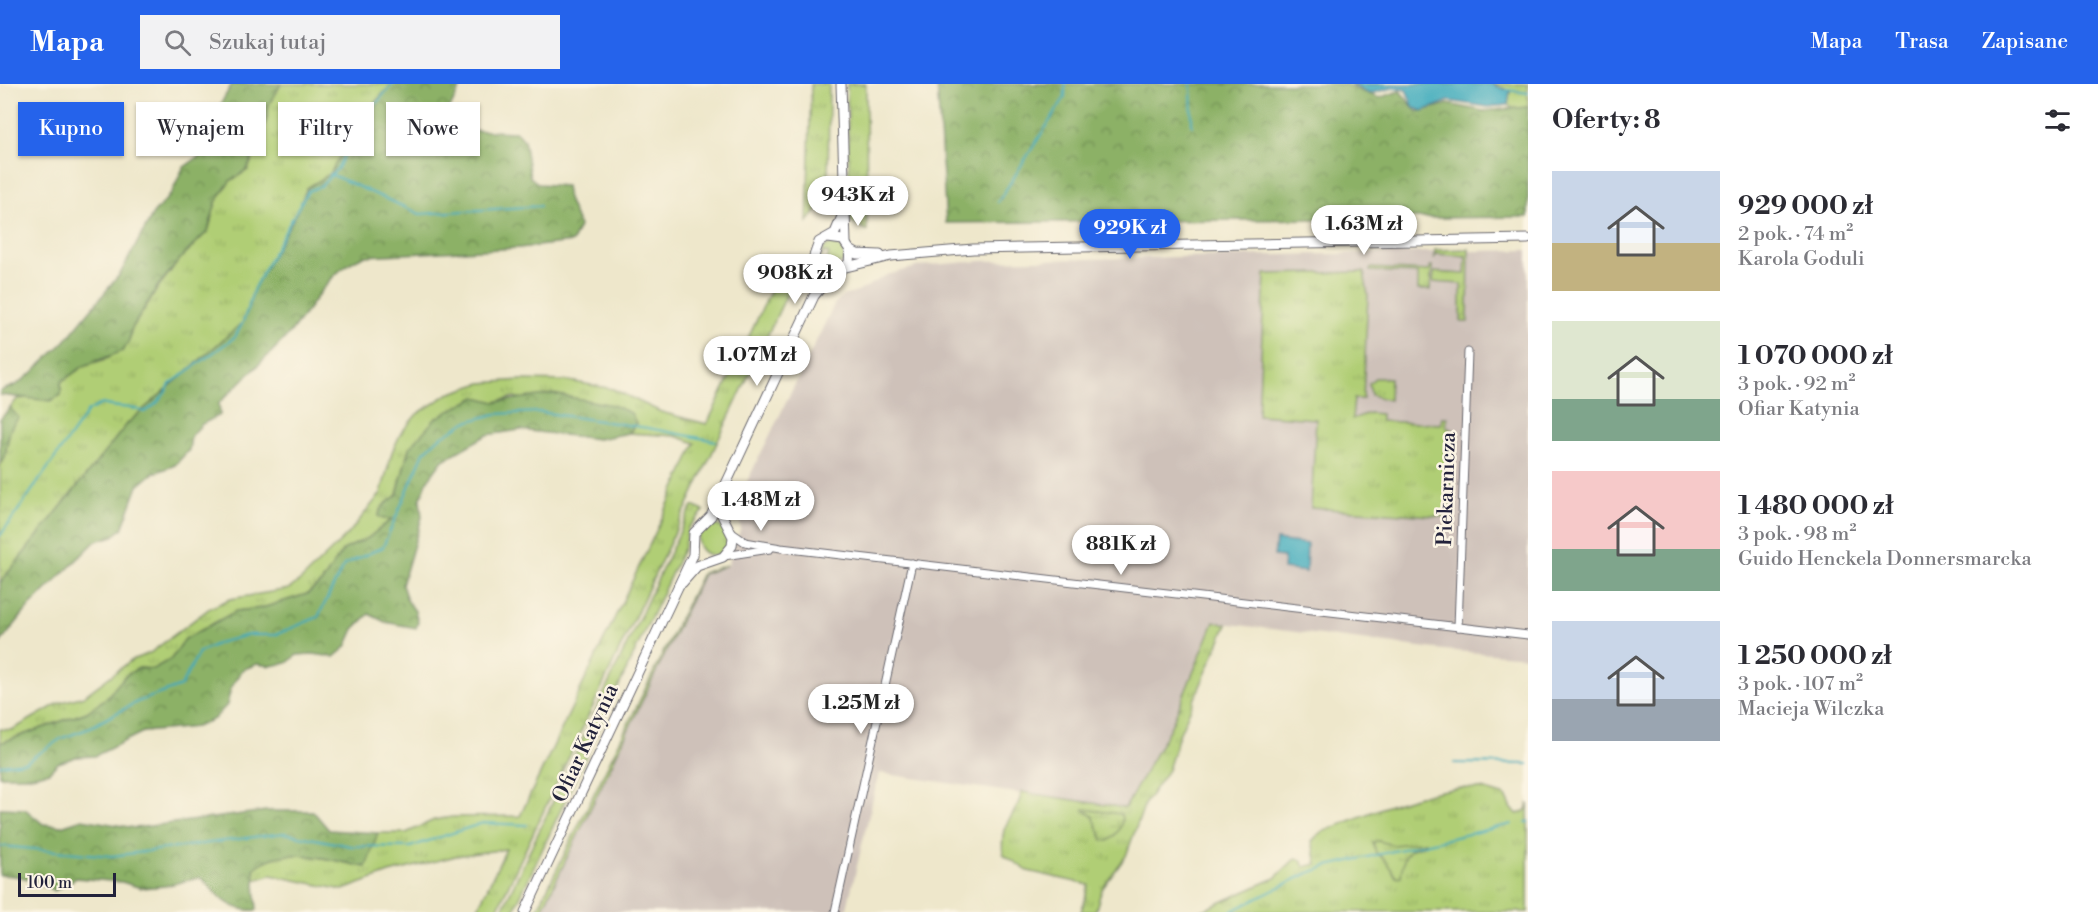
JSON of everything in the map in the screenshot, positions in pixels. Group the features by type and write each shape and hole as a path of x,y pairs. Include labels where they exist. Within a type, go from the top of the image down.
{"street":[{"path":"841,84 844,213 850,259 846,267"},
{"path":"844,213 835,233 816,246 814,256 816,265 832,274 846,267 891,256"},
{"path":"828,238 839,238 857,254 891,256 985,249 1528,239"},
{"name":"Ofiar Katynia","path":"814,296 816,265"},
{"name":"Ofiar Katynia","path":"525,912 693,555 694,533 711,516 719,493 730,476 814,296 832,274"},
{"name":"Piekarnicza","path":"1458,627 1468,352"},
{"name":"Ofiar Katynia","path":"723,557 732,546 722,508 730,476"},
{"path":"703,523 716,520 745,542 781,548 1528,635"},
{"path":"694,545 699,553 710,559 781,548"},
{"name":"Ofiar Katynia","path":"677,589 698,566 710,559"},
{"path":"835,912 912,563"}],"shaded area":[{"path":"1528,250 1528,657 1444,650 1214,622 1171,726 1125,809 879,773 846,912 541,912 703,573 728,565 741,527 735,506 835,303 842,296 858,292 887,275 920,266 981,261"}],"green space":[{"path":"232,84 281,84 269,104 266,121 266,102 222,102"},
{"path":"281,84 392,84 374,104 278,102 278,156 340,156 330,174 307,188 295,216 254,288 243,322 128,423 0,583 0,465 13,413 10,408 17,399 61,395 61,382 84,366 109,358 129,341 131,330 159,286 181,258 208,231 216,202 230,181 248,170 253,156 266,156 266,121 269,104"},
{"path":"392,84 462,84 453,102 386,102 386,156 480,156 480,131 516,132 524,140 530,177 539,184 566,186 568,199 579,226 572,242 519,248 364,256 342,269 324,287 285,338 219,403 220,415 202,424 191,436 189,450 175,465 152,474 138,486 122,529 113,536 96,541 29,607 0,643 0,583 128,423 243,322 254,288 295,216 307,188 330,174 340,156 374,156 374,104"},
{"path":"811,84 829,84 828,197 807,223"},
{"path":"847,84 866,84 867,231 850,221"},
{"path":"937,84 1344,84 1379,98 1400,91 1417,112 1448,104 1483,111 1528,107 1528,217 946,223"},
{"path":"1491,84 1528,84 1528,107 1514,109 1508,105 1510,91"},
{"path":"200,156 252,156 247,170 230,181 216,202 208,231 181,258 158,286 131,330 129,341 123,351 84,366 61,382 61,395 51,401 0,395 0,391 16,385 32,373 65,341 120,274 153,214 171,194 183,168"},
{"path":"834,244 842,248 845,256 842,263 832,268 825,265 829,254 824,252 821,259 825,246"},
{"path":"1469,249 1468,322 1461,322 1461,284 1433,282 1434,272 1465,274 1466,256 1436,254 1434,259 1435,250"},
{"path":"783,265 796,266 795,277 496,912 476,912 506,849 456,856 389,873 343,890 271,875 255,880 254,868 266,860 293,855 308,855 365,867 378,833 406,833 434,820 452,817 520,816 659,525 695,443 675,436 629,433 636,423 514,397 495,402 476,397 409,448 397,495 383,506 393,518 368,538 343,550 322,582 307,594 262,608 236,611 185,639 171,659 153,669 139,668 126,675 106,698 87,712 0,743 0,729 12,730 59,703 84,696 132,660 150,653 210,608 230,599 289,589 301,580 349,533 381,493 392,452 401,433 417,414 448,394 481,383 521,380 569,381 613,389 661,412 707,424"},
{"path":"1432,266 1430,290 1418,290 1418,273 1370,271 1371,268 1429,271"},
{"path":"1364,272 1368,295 1363,399 1354,399 1352,419 1369,413 1381,414 1381,421 1441,424 1442,418 1447,417 1446,427 1453,430 1449,517 1311,508 1316,419 1258,415 1265,274"},
{"path":"1375,378 1390,378 1389,400 1371,395 1369,383"},
{"path":"553,394 613,405 631,413 636,423 629,433 598,439 520,430 487,435 443,460 428,480 420,500 422,517 402,585 407,600 415,611 418,622 416,628 385,622 369,614 354,629 346,647 334,657 313,654 297,655 287,663 270,666 257,664 242,670 231,687 227,705 214,719 196,727 143,732 95,756 76,757 58,763 49,772 31,776 0,776 0,743 87,712 106,698 126,675 139,668 153,669 171,659 185,639 236,611 262,608 307,594 322,582 343,550 368,538 392,519 383,519 378,516 383,506 397,495 409,448 436,418 476,397 495,402"},
{"path":"10,408 19,418 11,429 0,465 0,419"},
{"path":"692,506 704,511 688,528 684,547 513,912 501,912"},
{"path":"713,525 719,526 727,534 727,546 719,554 713,555 707,554 699,546 698,540 699,534 707,526"},
{"path":"727,565 703,574 541,912 536,912 702,573"},
{"path":"1214,622 1227,624 1179,735 1168,770 1145,803 1126,856 1102,889 1095,912 1081,912 1089,885 1028,871 1003,854 1002,842 1005,826 1016,810 1022,792 1125,808 1171,726"},
{"path":"1461,788 1482,789 1506,796 1512,809 1518,814 1526,810 1528,803 1528,912 1199,912 1275,878 1296,858 1301,860 1304,867 1317,864 1312,841 1320,833 1407,799"},
{"path":"0,808 25,809 43,824 61,826 82,819 135,828 266,811 313,811 329,830 378,833 366,867 323,858 293,855 279,856 266,861 254,869 257,910 247,910 225,901 200,877 165,886 141,888 122,882 76,878 54,891 28,879 0,875"},
{"path":"1083,809 1121,814 1122,822 1119,829 1108,841 1103,840 1093,816"},
{"path":"1373,842 1393,845 1425,842 1423,846 1408,852 1401,876 1396,877 1385,860 1376,853"}],"water":[{"path":"1351,84 1491,84 1510,91 1508,105 1488,107 1449,101 1423,111 1414,108 1406,90 1393,88 1369,94"},
{"path":"1276,540 1307,544 1306,572 1283,569 1284,557 1274,556"}],"waterway":[{"path":"0,536 88,411 102,404 134,408 144,412 159,400 170,384 235,337 243,322 254,288 308,191 321,186 338,168 356,129 392,84"},
{"path":"998,202 1065,97 1065,84"},
{"path":"1191,84 1192,126"},
{"path":"1507,90 1528,93"},
{"path":"330,174 420,214 540,206"},
{"path":"0,765 26,762 62,738 85,730 137,702 181,686 199,652 221,642 248,635 275,635 318,617 344,565 383,547 424,452 439,438 466,422 495,414 540,412 716,441"},
{"path":"1454,763 1528,764"},
{"path":"0,846 112,856 284,833 351,846 410,847 483,823 527,825"},
{"path":"1230,912 1306,874 1328,866 1512,824"}]}
